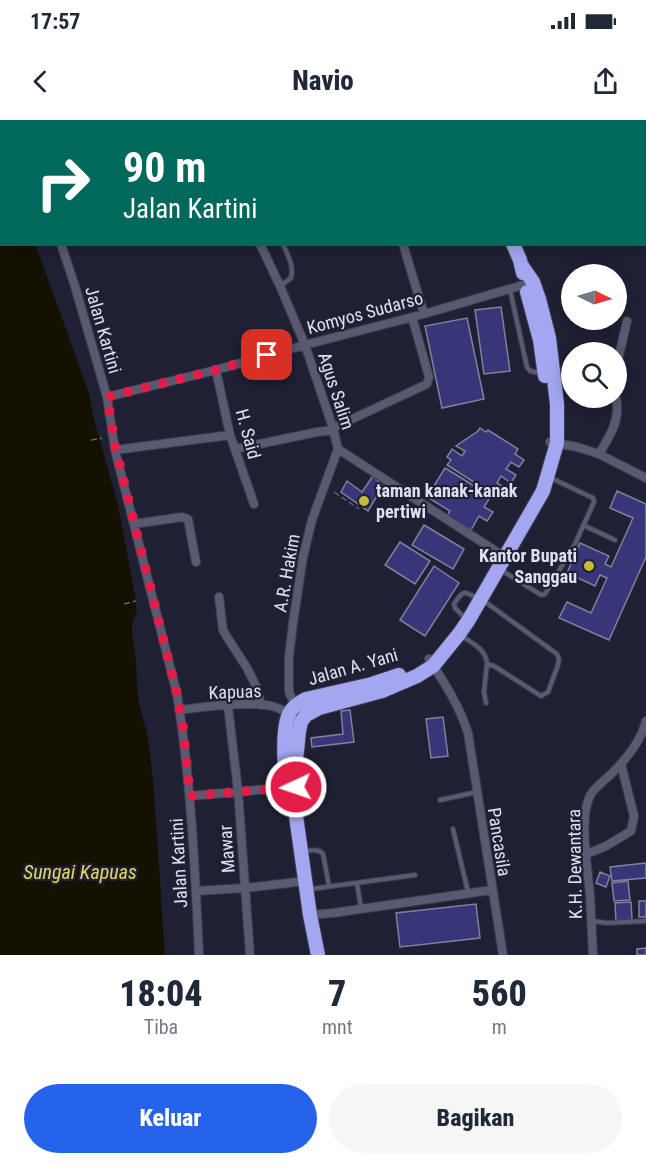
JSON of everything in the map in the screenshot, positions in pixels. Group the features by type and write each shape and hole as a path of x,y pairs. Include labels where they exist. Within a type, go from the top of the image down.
{"highway":[{"name":"Jalan A. Yani","path":"304,719 319,708 395,687 417,676 446,650 468,621 537,502 552,461 557,404 552,355 542,310 514,246"},
{"name":"Jalan A. Yani","path":"529,283 540,340 554,443"},
{"name":"Jalan A. Yani","path":"293,709 306,699 387,680 431,662"},
{"path":"293,709 285,737 285,765 292,787 318,955"},
{"path":"292,787 298,731 304,719"}],"street":[{"name":"Jalan Kartini","path":"62,246 107,397 116,450 179,710 190,796 198,955"},
{"name":"Agus Salim","path":"261,246 304,345 338,449"},
{"path":"404,246 424,314"},
{"name":"Komyos Sudarso","path":"107,397 424,314 529,283"},
{"path":"235,449 333,429 427,384 429,377 412,317"},
{"name":"H. Said","path":"216,370 230,435 254,504"},
{"path":"599,454 611,434 618,416 617,408"},
{"path":"116,450 230,435"},
{"path":"554,443 599,454 646,478"},
{"path":"338,449 502,562"},
{"name":"A.R. Hakim","path":"293,709 289,692 289,657 303,557 312,520 338,449"},
{"path":"134,524 182,517 188,519 196,562"},
{"path":"219,597 224,630 256,686 261,705"},
{"name":"Pancasila","path":"431,662 444,681 468,733 503,955"},
{"name":"Kapuas","path":"179,710 261,705 293,709"},
{"name":"Mawar","path":"228,706 238,791 250,955"},
{"path":"293,709 304,719"},
{"path":"293,709 304,719"},
{"name":"K.H. Dewantara","path":"593,955 585,817 587,803 594,790 621,764 640,738 646,721"},
{"path":"587,854 631,831 634,816 621,764"},
{"path":"190,796 292,787"},
{"path":"196,891 306,885"},
{"path":"310,915 492,890"}],"lane":[{"path":"280,286 291,278 292,271 284,246"},
{"path":"509,289 527,368 530,371 545,374"},
{"path":"502,562 542,595 545,594 575,544 594,502 593,498 548,477"},
{"path":"584,525 615,540"},
{"path":"468,621 454,604 465,592 481,599 551,649 559,659 548,692 541,696 494,666 487,664"},
{"path":"459,634 483,651 486,658 484,692 486,702"},
{"path":"440,800 477,792"},
{"path":"453,829 468,893"},
{"path":"302,851 317,850 323,854 329,886"},
{"path":"306,885 329,886 415,875"},
{"path":"357,883 361,908"},
{"path":"591,921 607,923 646,921"}],"path":[{"path":"91,440 102,438"},
{"path":"334,492 359,509"},
{"path":"124,604 136,601"}],"water":[{"name":"Sungai Kapuas","path":"0,246 35,246 90,396 92,412 118,505 136,601 137,611 132,624 132,633 138,699 147,733 153,778 165,955 0,955"}],"building":[{"path":"501,307 510,371 484,374 475,310"},
{"path":"467,318 484,399 442,408 425,326"},
{"path":"480,428 486,432 488,430 518,449 515,454 524,460 519,467 511,462 506,469 516,475 511,483 501,476 497,483 505,488 499,498 447,465 451,460 447,457 452,449 462,456 465,451 456,446"},
{"path":"445,468 491,496 484,507 493,512 487,521 479,516 471,530 447,516 450,511 427,497"},
{"name":"taman kanak-kanak pertiwi","path":"373,476 383,486 368,511 341,492 347,481 362,492"},
{"name":"Kantor Bupati Sanggau","path":"617,491 646,504 646,557 609,640 559,618 567,602 591,613 607,578 600,575 595,586 567,573 580,543 609,556 605,564 611,567 633,518 610,508"},
{"path":"424,525 464,549 453,569 412,545"},
{"path":"400,542 430,561 415,584 385,565"},
{"path":"434,566 459,583 425,636 400,620"},
{"path":"350,710 354,742 312,747 311,738 343,734 341,711"},
{"path":"443,717 448,756 431,758 426,719"},
{"path":"646,863 646,878 612,881 610,867"},
{"path":"600,872 610,876 606,887 596,883"},
{"path":"628,881 630,900 614,901 612,883"},
{"path":"639,901 646,901 646,917 639,917"},
{"path":"631,902 632,919 616,921 615,903"},
{"path":"476,904 480,938 400,947 396,913"},
{"path":"646,948 646,955 637,955 637,949"}],"place":[{"name":"taman kanak-kanak pertiwi","path":"364,501"},
{"name":"Kantor Bupati Sanggau","path":"589,566"}],"route":[{"path":"267,355 107,397 116,450 177,694 190,796 296,787"}]}
